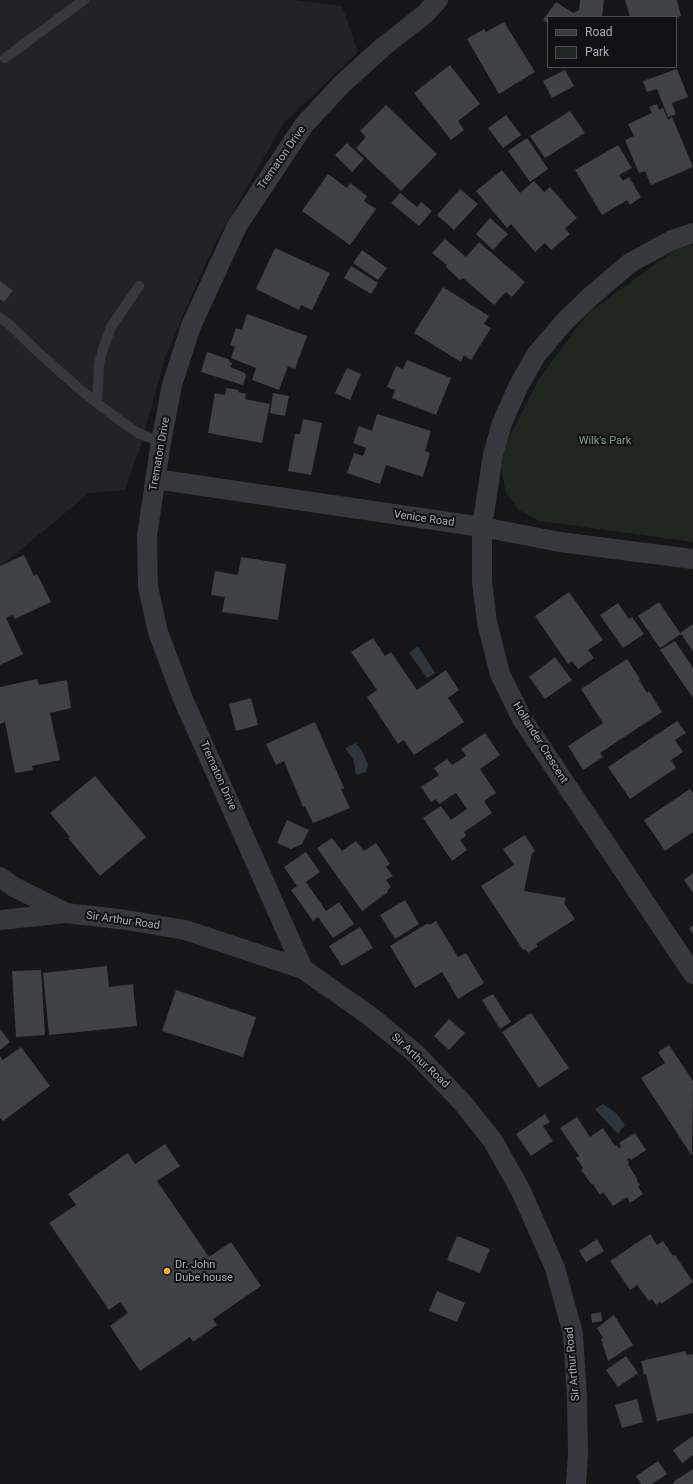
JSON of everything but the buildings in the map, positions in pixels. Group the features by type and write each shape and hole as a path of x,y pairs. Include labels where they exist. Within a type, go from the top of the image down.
{"street":[{"name":"Trematon Drive","path":"303,969 183,699 158,632 148,587 147,536 161,442 172,385 191,326 236,226 304,125 342,84 383,47 425,14 438,0"},
{"name":"Hollander Crescent","path":"693,234 672,240 630,263 591,296 564,322 536,355 518,387 502,423 493,455 482,527 483,588 487,622 500,674 522,719 693,974"},
{"name":"Venice Road","path":"155,479 482,527 560,542 693,559"},
{"name":"Sir Arthur Road","path":"0,877 14,887 66,913 127,920 185,930 303,969 370,1016 421,1059 462,1102 492,1141 521,1191 555,1268 573,1334 577,1398 578,1454 576,1484"},
{"path":"0,920 66,913"}],"lane":[{"path":"5,58 84,0"},
{"path":"97,403 99,365 102,352 111,327 139,286"},
{"path":"0,318 10,325 40,354 97,403 138,433 161,442"}],"shaded area":[{"path":"0,0 295,0 342,6 358,52 283,124 213,247 166,355 141,444 125,490 89,493 0,567"},
{"path":"418,646 435,673 427,678 409,653"},
{"path":"356,743 362,751 368,764 366,772 357,775 355,772 353,759 345,748"},
{"path":"603,1104 616,1113 625,1125 618,1134 595,1109"}],"green space":[{"name":"Wilk's Park","path":"693,245 693,542 540,521 519,510 506,493 501,469 506,443 539,379 588,313 679,247"}],"place":[{"name":"Dr. John Dube house","path":"167,1271"}]}
